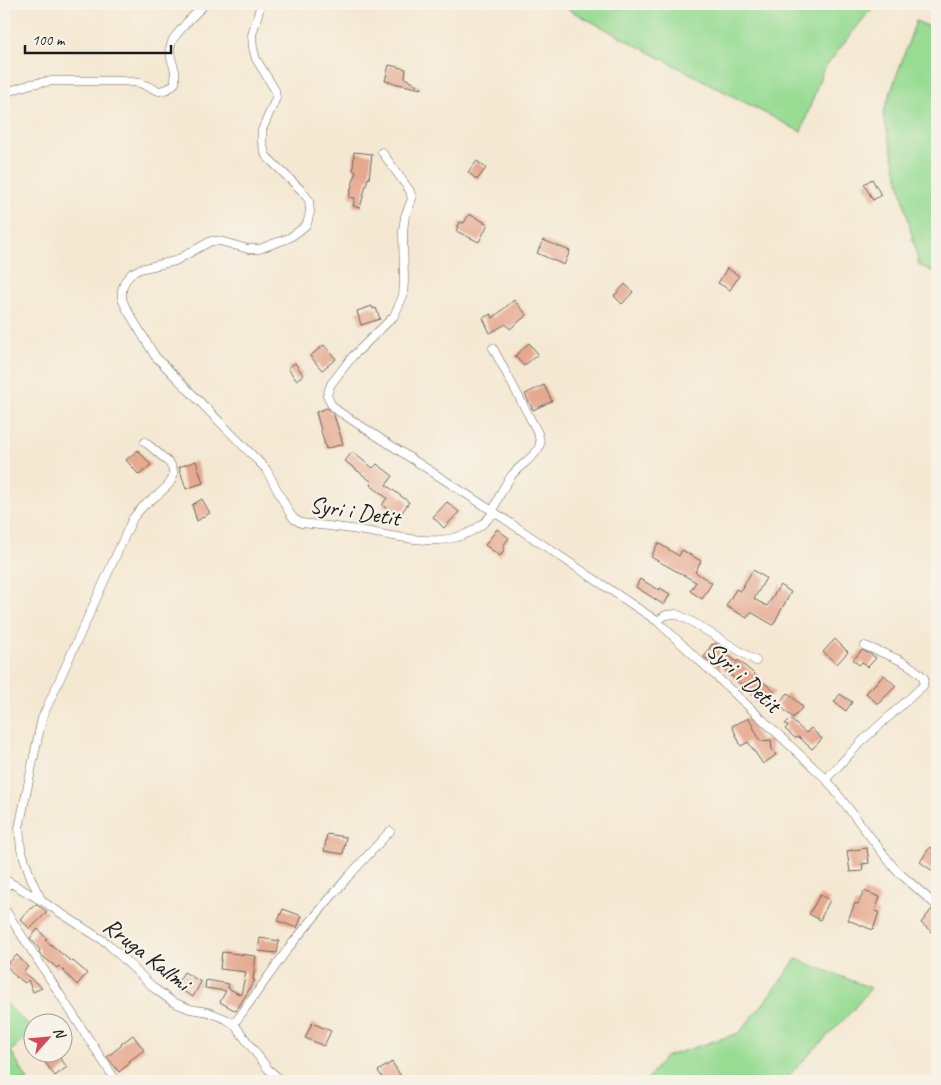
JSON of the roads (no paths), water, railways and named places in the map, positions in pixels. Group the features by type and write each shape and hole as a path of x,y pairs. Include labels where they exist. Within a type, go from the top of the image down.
{"street":[{"path":"4,94 31,84 52,81 123,81 140,83 159,90 168,89 175,83 175,70 170,58 170,48 173,39 205,4"},
{"name":"Syri i Detit","path":"262,4 252,36 253,48 256,59 275,90 276,98 262,130 262,142 266,156 301,190 308,200 310,212 307,224 289,238 259,249 248,249 211,241 175,261 140,269 132,273 125,281 122,290 122,300 155,356 266,469 289,512 294,519 301,523 422,541 434,541 463,535 476,529 494,512 657,621 826,780 895,869 937,906"},
{"path":"382,152 410,191 412,199 405,216 403,231 404,281 402,296 394,316 352,357 331,384 327,395 331,404 338,411 494,512 507,483 514,473 538,449 540,443 538,433 493,348"},
{"path":"42,902 32,882 21,849 19,828 42,718 133,518 140,509 171,482 173,472 171,465 145,442"},
{"path":"657,621 666,615 676,614 756,661"},
{"path":"826,780 862,740 923,686 924,678 912,668 865,646"},
{"path":"234,1024 290,946 390,831"},
{"path":"4,892 6,880"},
{"name":"Rruga Kallmi","path":"6,880 107,943 154,989 173,1002 190,1009 208,1012 234,1024 268,1069 282,1081"},
{"path":"4,908 116,1081"}]}
